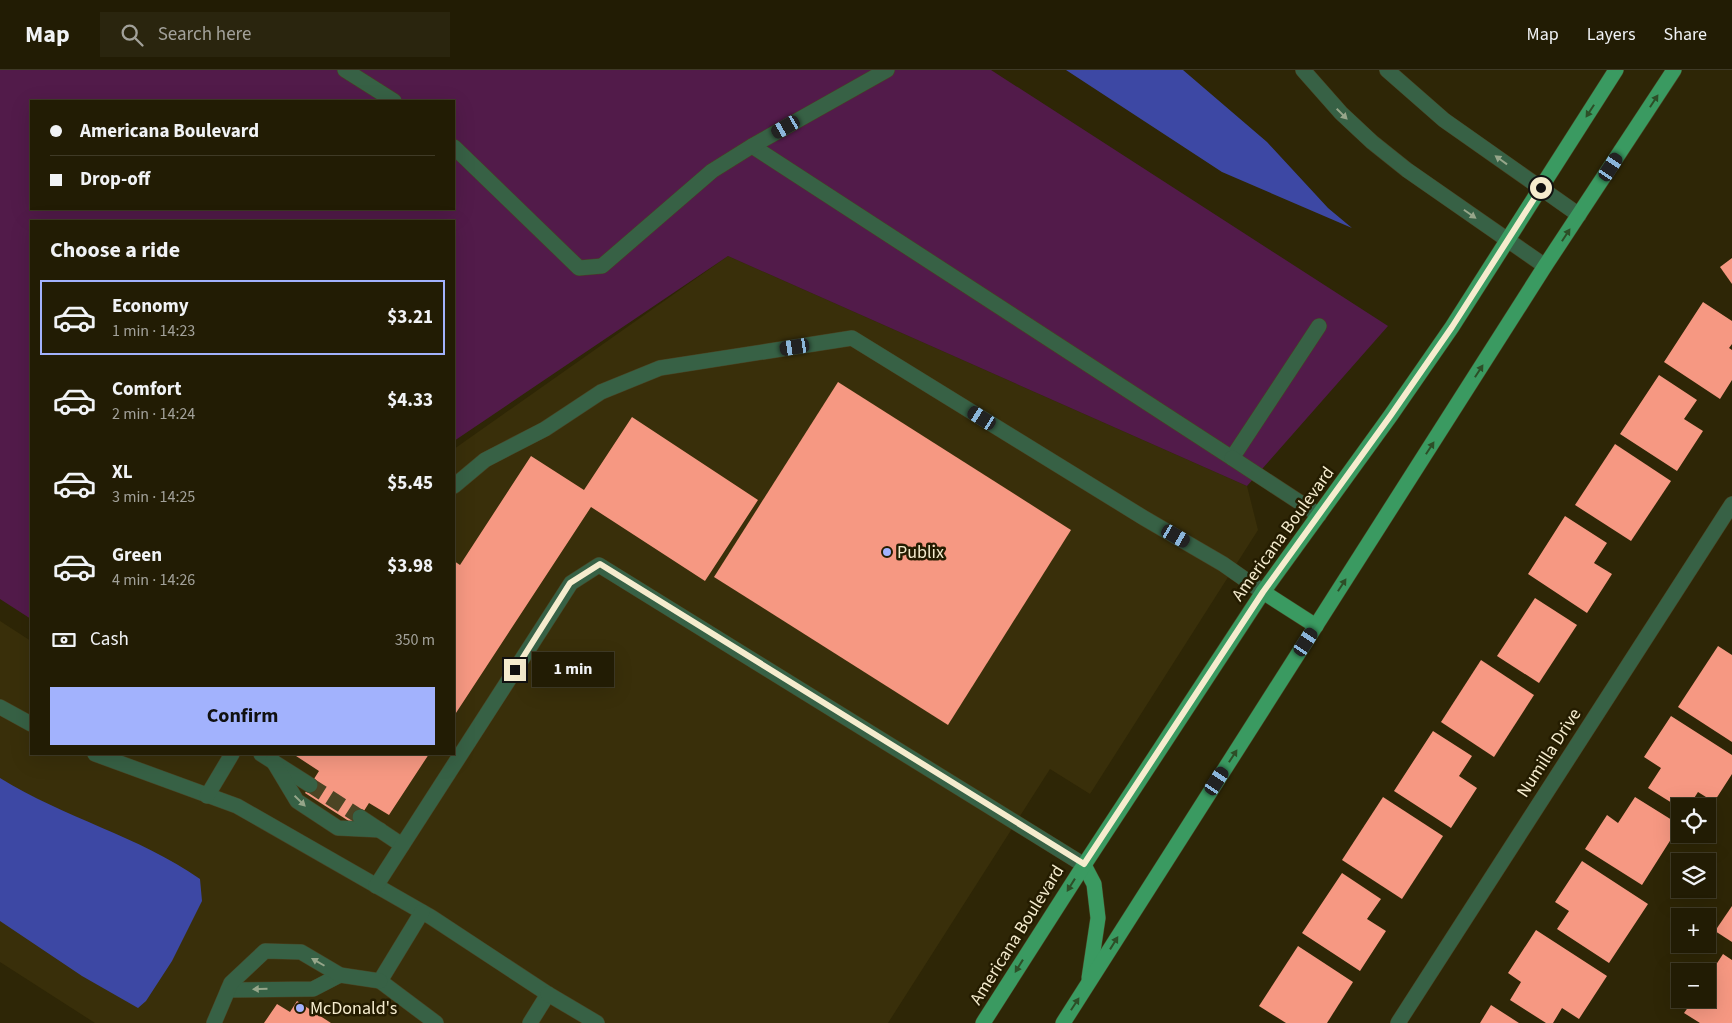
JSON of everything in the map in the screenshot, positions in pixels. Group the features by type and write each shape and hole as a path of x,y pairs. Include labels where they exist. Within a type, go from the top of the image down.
{"main road":[{"name":"Americana Boulevard","path":"984,1023 1084,864 1263,592 1452,327 1616,70"},
{"path":"1063,1023 1545,266 1674,70"},
{"path":"1263,592 1316,626"},
{"path":"1084,864 1094,884 1098,918 1088,984"}],"street":[{"path":"345,70 392,100"},
{"path":"455,148 579,268 602,266 712,171 752,146 886,70"},
{"path":"1303,70 1341,113 1372,142 1407,170 1545,266"},
{"path":"1387,70 1444,120 1580,215"},
{"path":"752,146 1319,515"},
{"path":"1232,458 1319,326"},
{"path":"455,485 485,460 545,429 601,392 660,368 852,338 1144,518 1223,564 1263,592"},
{"name":"Numilla Drive","path":"1398,1023 1732,504"},
{"path":"376,886 570,583 600,564 1084,864"},
{"path":"0,707 30,723"},
{"path":"98,755 237,806 422,912 548,994 597,1023"},
{"path":"206,796 231,755"},
{"path":"267,757 310,785"},
{"path":"267,757 297,801 338,828 380,830"},
{"path":"360,817 402,845"},
{"path":"380,981 422,912"},
{"path":"214,1023 231,983 265,951 301,952 340,975 380,981 436,1023"},
{"path":"228,990 313,989 340,975"},
{"path":"530,1023 548,994"}],"shaded area":[{"path":"0,70 991,70 1388,326 1247,486 728,256 455,440 455,220 30,220 30,618 0,599"},
{"path":"1066,70 1183,70 1267,142 1328,208 1352,228 1222,172"},
{"path":"728,256 1247,486 1258,530 1090,794 1050,769 888,1023 95,1023 0,962 0,621 30,640 30,755 455,755 455,448"},
{"path":"0,778 50,805 152,851 200,879 202,901 172,961 146,1001 138,1008 82,976 0,921"}],"building":[{"path":"1732,258 1732,284 1720,267"},
{"path":"1703,302 1732,321 1732,344 1729,348 1732,350 1732,380 1720,399 1664,362"},
{"path":"1659,375 1697,400 1684,419 1703,431 1677,471 1620,434"},
{"path":"838,382 1071,530 948,725 714,577"},
{"path":"632,417 758,500 705,581 591,507 455,714 455,562 460,565 531,456 584,490"},
{"path":"1615,444 1671,481 1631,541 1575,505"},
{"path":"1565,516 1607,543 1594,563 1612,574 1587,613 1528,574"},
{"path":"1535,598 1577,625 1539,683 1497,656"},
{"path":"1718,646 1732,655 1732,742 1678,707"},
{"path":"1481,660 1534,695 1494,757 1441,722"},
{"path":"1671,716 1732,755 1732,774 1716,799 1708,798 1698,792 1694,798 1671,798 1671,802 1648,788 1661,768 1644,757"},
{"path":"1433,731 1472,756 1459,776 1477,788 1451,828 1394,791"},
{"path":"295,755 428,755 389,815 369,803 355,825 305,793 319,771"},
{"path":"1383,797 1443,836 1402,899 1342,860"},
{"path":"1635,797 1671,819 1671,839 1642,885 1585,849 1607,815 1618,823"},
{"path":"1582,861 1648,904 1609,963 1557,929 1569,911 1555,902"},
{"path":"1342,873 1381,899 1367,919 1386,931 1360,971 1302,933"},
{"path":"1732,906 1732,942 1716,932"},
{"path":"1536,930 1607,976 1579,1019 1562,1008 1553,1023 1546,1023 1510,1000 1521,982 1508,973"},
{"path":"1298,946 1353,982 1327,1023 1286,1023 1259,1006"},
{"path":"1723,954 1732,960 1732,1023 1700,1023 1684,1013 1688,1008 1716,1008 1716,965"},
{"name":"McDonald's","path":"297,1001 331,1023 264,1023 277,1004 290,1012"},
{"path":"1491,1005 1519,1023 1480,1023"}],"tunnel":[{"path":"310,785 360,817"}],"place":[{"name":"Publix","path":"887,552"},
{"name":"McDonald's","path":"300,1008"}],"route":[{"path":"515,670 570,583 600,564 1084,864 1263,592 1452,327 1541,188"}]}
